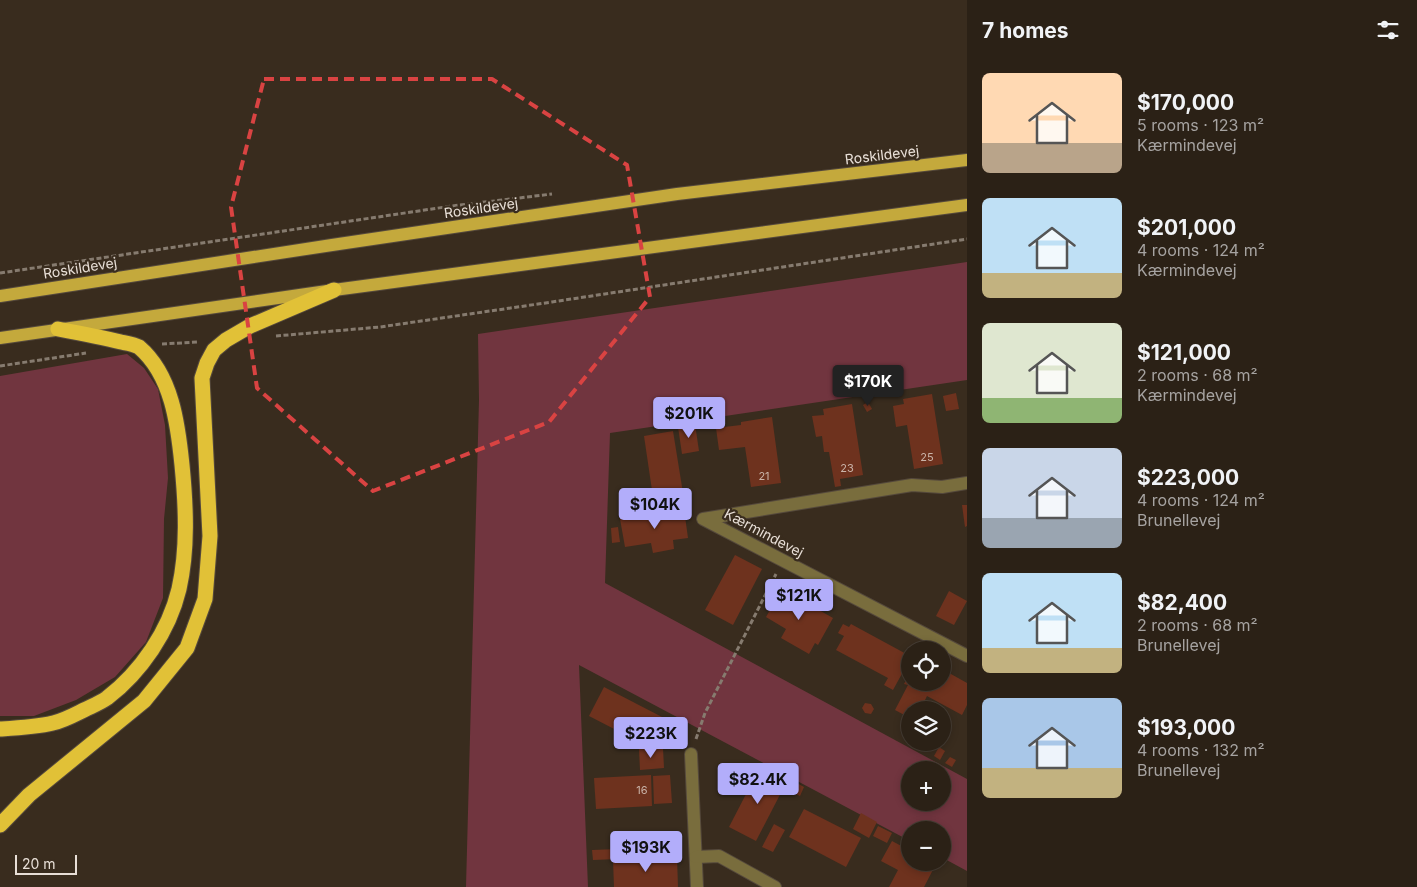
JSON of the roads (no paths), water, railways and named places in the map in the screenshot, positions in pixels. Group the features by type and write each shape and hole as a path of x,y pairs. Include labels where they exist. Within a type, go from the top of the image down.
{"highway":[{"path":"0,825 29,795 144,701 187,648 205,599 210,536 202,378 214,350 226,340 250,326 334,290"},
{"path":"0,730 54,723 77,714 106,698 125,682 142,663 171,615 179,590 184,563 186,525 180,447 173,409 166,387 156,367 137,346 58,329"}],"main road":[{"name":"Roskildevej","path":"0,296 677,194 967,160"},
{"path":"0,338 334,290 967,206"}],"street":[{"name":"Kærmindevej","path":"967,483 942,487 912,485 703,519 967,656"},
{"path":"691,754 697,887"},
{"path":"696,857 719,856 775,887"}]}
